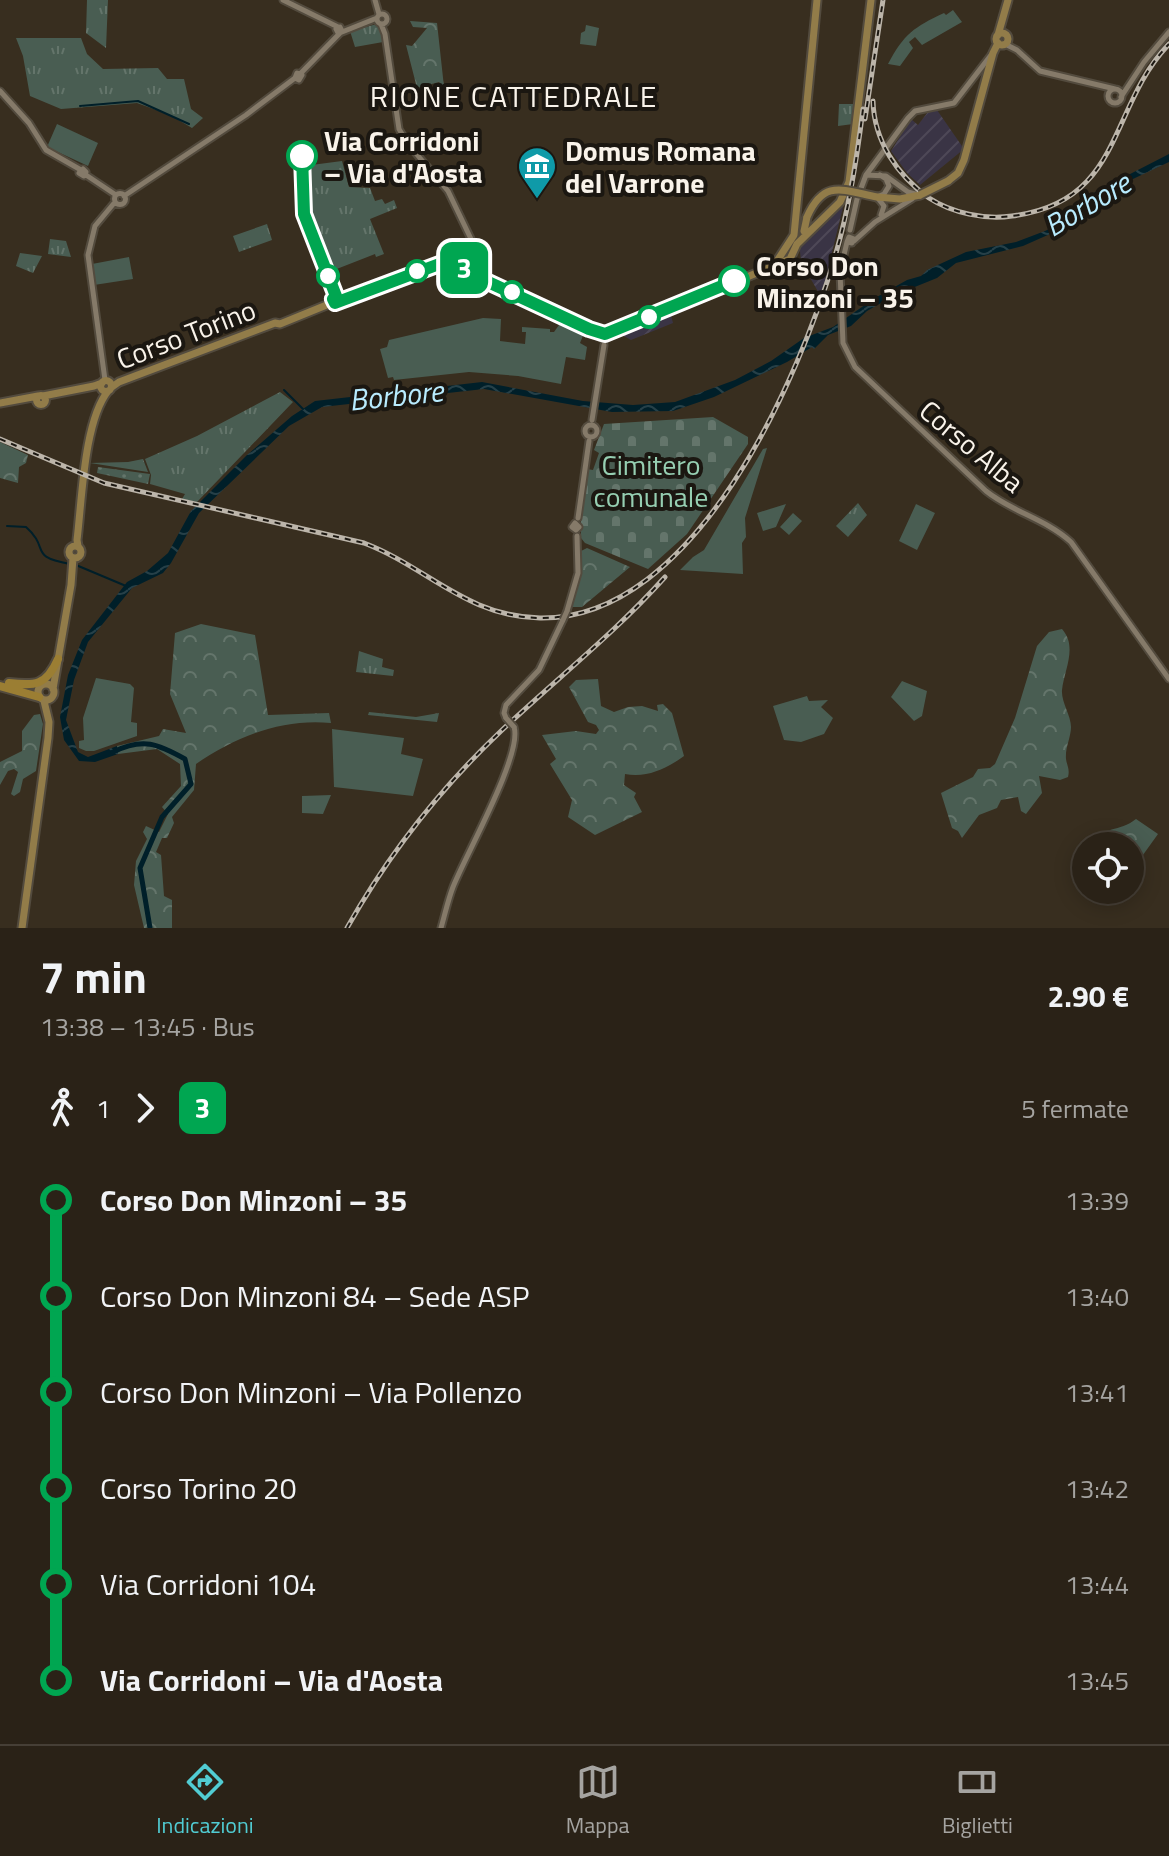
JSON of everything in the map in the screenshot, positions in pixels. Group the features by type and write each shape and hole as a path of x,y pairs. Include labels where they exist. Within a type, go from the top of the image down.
{"highway":[{"path":"3,683 29,685 43,681 53,671 58,659"},
{"path":"3,683 45,693"}],"main road":[{"path":"802,227 817,0"},
{"path":"802,227 814,228 840,202 849,182 871,0"},
{"path":"483,279 476,266 477,260 468,253 459,257 458,263 483,279 605,337 785,256 791,258 817,198 828,191 900,199 920,195 948,181 958,173 964,160 993,53 1003,39 1008,0"},
{"path":"802,227 814,228"},
{"name":"Corso Torino","path":"22,928 49,722 45,693 58,659 74,560 68,552 76,544 92,427 104,386 446,256 468,253"},
{"name":"Corso Torino","path":"363,289 442,262 458,263"},
{"path":"466,269 476,266"},
{"path":"0,403 104,386"}],"street":[{"path":"283,0 339,30"},
{"path":"375,0 385,34 399,129 448,191 472,241 468,253"},
{"path":"104,386 88,255 95,226 115,199 246,115 298,76 334,40 339,30 381,19"},
{"path":"1107,90 1112,102 1118,102 1137,71 1169,32"},
{"path":"1003,39 1040,71 1107,90 1125,89"},
{"name":"Corso Alba","path":"993,53 954,103 912,113 866,175 857,199 851,238 840,272 846,350 862,375 980,487 1003,503 1056,529 1079,550 1169,679"},
{"path":"1116,89 1121,97"},
{"path":"0,91 29,123 46,150 83,172 123,204 124,196"},
{"path":"866,175 888,177 908,192 920,195"},
{"path":"875,222 884,208 877,197 888,189 886,179 880,175"},
{"path":"851,238 920,195"},
{"path":"589,438 597,431 592,422 605,337"},
{"path":"441,928 453,886 484,821 516,736 504,713 506,705 539,670 567,611 578,573 577,527 589,438 584,429 592,422"}],"shaded area":[{"path":"937,110 964,149 920,185 891,151 911,119 918,125 928,112"},
{"path":"845,199 820,295 801,262 797,247"},
{"path":"670,312 673,323 631,340 622,335 625,330"}],"green space":[{"path":"87,0 108,0 106,48 86,33"},
{"path":"953,10 962,22 922,45 915,37 909,42 913,48 900,66 888,64 911,32"},
{"path":"410,21 437,23 444,87 439,82 417,88 406,45 412,46 427,28 413,27"},
{"path":"377,24 383,42 355,47 350,31"},
{"path":"586,25 599,28 596,46 580,44"},
{"path":"16,38 81,38 87,54 103,69 158,68 167,79 184,79 191,109 203,118 192,128 170,115 137,103 61,109 30,96 23,56"},
{"path":"839,104 856,104 853,124 838,126"},
{"path":"57,124 98,143 88,166 47,147"},
{"path":"342,161 349,187 370,188 375,201 382,199 385,204 394,200 397,208 370,219 384,254 376,257 375,254 329,272 306,210 304,166"},
{"path":"267,224 272,240 239,252 233,236"},
{"path":"50,239 66,241 71,257 48,254"},
{"path":"20,253 42,256 33,273 16,266"},
{"path":"129,257 133,279 94,285 92,264"},
{"path":"483,318 501,319 500,341 525,344 526,332 522,332 522,327 554,332 559,325 576,327 585,331 580,343 587,347 585,360 566,357 561,384 469,372 394,380 393,377 388,378 380,349 387,347 389,340"},
{"path":"280,392 293,402 197,502 182,499 185,494 150,484 151,475 145,459 197,436"},
{"name":"Cimitero comunale","path":"713,417 748,437 748,444 687,534 648,569 585,543 581,538 581,499 587,469 593,470 599,453 594,450 604,424"},
{"path":"0,442 28,455 26,463 19,467 18,483 0,478"},
{"path":"767,448 745,518 743,574 680,570 704,550 763,449"},
{"path":"143,459 148,472 90,463 128,462"},
{"path":"98,467 150,474 148,484 97,473"},
{"path":"858,503 867,515 848,537 836,526"},
{"path":"786,504 776,527 763,531 757,513"},
{"path":"916,504 935,513 917,550 899,541"},
{"path":"793,513 802,521 789,535 780,527"},
{"path":"587,548 630,567 582,607 572,607 581,575 581,551"},
{"path":"201,624 255,635 268,715 329,713 331,723 295,724 260,732 196,764 194,790 172,817 174,823 156,852 161,855 164,896 172,900 172,928 144,928 134,885 136,861 147,839 143,832 146,826 159,832 168,814 162,807 181,786 180,764 157,749 118,754 117,746 159,736 163,729 186,733 170,694 175,633"},
{"path":"1062,629 1070,651 1062,690 1071,727 1066,755 1068,777 1060,780 1039,776 1042,793 1026,814 1021,811 1018,797 1001,800 997,808 979,815 962,838 952,828 941,793 973,777 978,769 990,768 995,764 1015,718 1037,646 1049,632"},
{"path":"359,651 383,659 382,667 394,670 393,676 356,672"},
{"path":"96,678 130,684 134,688 131,722 137,723 137,736 86,751 79,748 79,741 84,740 83,718"},
{"path":"598,679 601,706 614,712 642,706 658,711 657,705 663,704 672,713 684,756 656,771 641,775 625,774 624,785 636,793 634,797 642,812 595,835 568,817 572,800 550,764 556,759 542,735 576,731 596,734 599,730 588,722 569,687 576,680"},
{"path":"902,681 927,691 922,716 914,721 891,697"},
{"path":"807,696 809,701 828,700 821,707 833,718 824,734 801,742 784,740 773,706"},
{"path":"369,712 416,717 439,713 437,722 368,715"},
{"path":"40,714 43,724 36,771 23,779 20,792 14,796 11,794 18,772 14,769 8,771 0,785 0,762 22,751 22,731 34,715"},
{"path":"332,729 404,738 401,754 423,759 413,796 334,787"},
{"path":"331,795 323,814 302,813 302,796"},
{"path":"1136,819 1158,834 1144,854 1144,832 1104,832"}],"water":[{"path":"1169,154 1169,162 1099,195 1068,226 1023,246 956,263 937,278 895,295 867,311 851,326 828,335 814,349 812,347 714,397 673,411 612,412 484,389 322,407 289,426 199,513 163,573 132,588 88,642 74,680 66,720 78,752 88,757 117,746 118,754 95,762 79,761 64,740 60,717 68,675 82,640 127,582 147,571 168,553 191,511 247,455 292,416 315,401 482,382 583,401 633,405 675,402 735,380 771,361 804,338 833,327 875,298 907,280 921,276 927,270 966,252 1016,242 1065,221 1075,205"}],"waterway":[{"path":"80,106 138,101 189,124"},
{"path":"284,390 303,409"},
{"path":"7,526 26,527 44,555 70,564"},
{"path":"76,565 126,586"},
{"name":"Borbore","path":"113,752 142,744 167,749 185,759 191,784 162,817 140,868 150,928"}],"railway":[{"path":"865,119 883,0"},
{"path":"873,101 878,130 889,156 917,189 938,203 958,211 980,216 1012,216 1048,207 1075,192 1095,172 1149,69 1169,44"},
{"path":"0,439 104,483 364,543 491,609 540,618 596,608 647,579 693,536 733,483 768,424 796,363 836,253 852,181 863,109"},
{"path":"347,928 416,824 457,776 665,577"}],"bus line":[{"name":"3","path":"302,156 304,214 336,296 333,299 335,303 450,260 473,275 605,334 734,281"}],"place":[{"name":"Via Corridoni – Via d'Aosta","path":"302,156"},
{"name":"Domus Romana del Varrone","path":"537,200"},
{"name":"Corso Don Minzoni – 35","path":"734,281"}],"district":[{"name":"RIONE CATTEDRALE","path":"514,96"}]}
